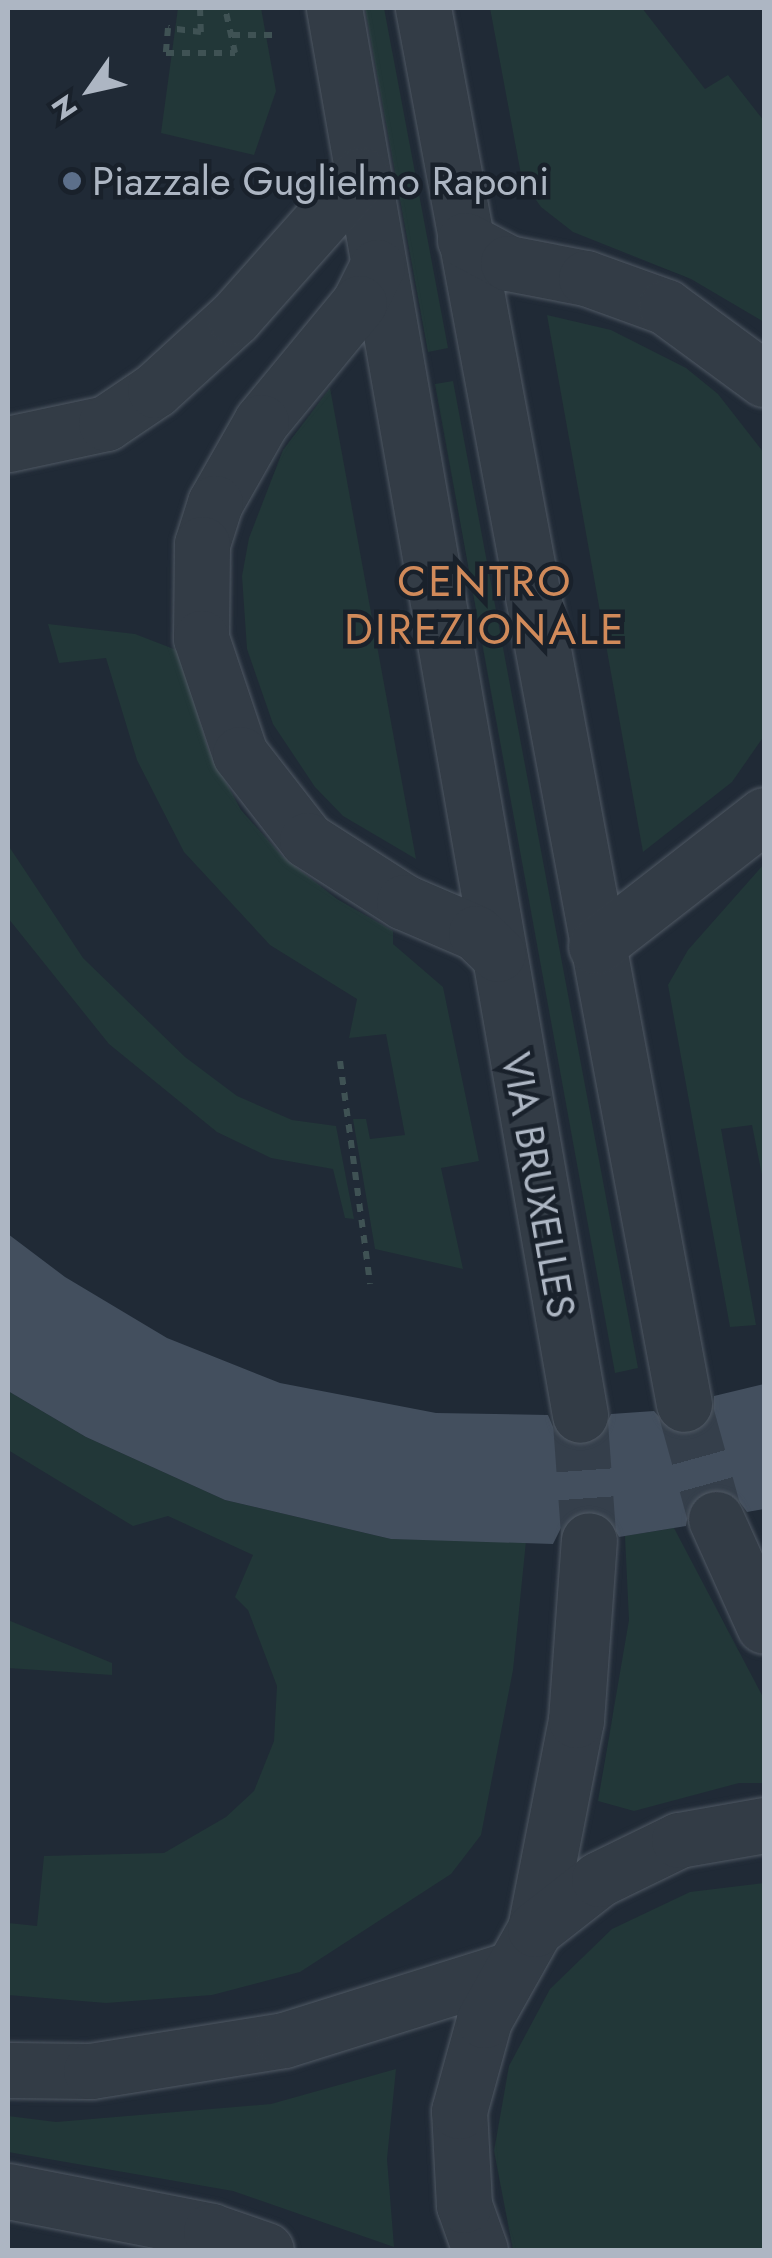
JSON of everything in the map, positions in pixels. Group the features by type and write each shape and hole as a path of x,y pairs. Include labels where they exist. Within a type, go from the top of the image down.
{"street":[{"name":"VIA BRUXELLES","path":"334,8 580,1415"},
{"path":"423,8 684,1404"},
{"path":"8,444 106,423 155,390 235,317 361,175"},
{"path":"465,240 508,263 586,278 666,307 764,379"},
{"path":"377,267 359,303 261,422 215,503 202,544 201,638 240,754 307,840 404,902 476,934 498,954"},
{"path":"596,946 764,816"},
{"path":"716,1520 764,1626"},
{"path":"480,2250 464,2205 459,2111 484,2020 521,1950 576,1720 590,1540"},
{"path":"8,2070 91,2071 284,2040 521,1950 599,1879 679,1840 764,1825"},
{"path":"8,2192 211,2231 266,2250"}],"path":[{"path":"200,8 201,32 168,28 166,53 235,53 225,8"},
{"path":"232,35 283,35"},
{"path":"340,1061 370,1284"}],"green space":[{"path":"178,8 261,8 276,91 254,155 161,133"},
{"path":"365,8 384,8 448,348 428,352"},
{"path":"490,8 642,8 705,89 728,75 764,121 764,322 691,279 573,232 541,207 522,180"},
{"path":"547,315 611,330 686,368 718,394 764,453 764,736 732,782 643,852"},
{"path":"453,381 638,1368 615,1373 435,384"},
{"path":"330,388 416,859 343,816 315,787 273,724 247,649 242,576 249,538 283,450"},
{"path":"48,624 135,634 179,651 208,749 241,810 283,857 337,899 393,931 393,944 443,987 479,1161 441,1168 463,1269 375,1249 353,1119 366,1119 370,1139 405,1135 386,1034 349,1038 357,999 270,945 184,852 137,760 106,658 59,663"},
{"path":"8,845 83,958 185,1057 237,1096 292,1120 336,1126 354,1219 345,1218 333,1169 271,1158 217,1132 109,1044 8,918"},
{"path":"764,864 764,1185 752,1125 721,1129 756,1325 730,1327 668,985 688,950"},
{"path":"8,1391 86,1437 225,1500 391,1539 526,1541 513,1670 481,1835 451,1874 300,1972 212,1995 106,2003 8,1995 8,1923 37,1926 44,1856 164,1853 226,1817 254,1791 274,1741 277,1686 248,1610 235,1597 253,1555 168,1516 133,1526 8,1450"},
{"path":"674,1528 764,1699 764,1783 739,1783 634,1811 598,1801 629,1620 625,1536"},
{"path":"8,1620 112,1663 112,1675 8,1668"},
{"path":"764,1883 764,2250 513,2250 494,2151 509,2066 550,1989 612,1929 690,1892"},
{"path":"396,2069 387,2159 394,2247 233,2191 8,2152 8,2116 56,2122 271,2104"}],"building":[{"path":"8,1234 65,1277 167,1338 280,1383 436,1413 548,1415 556,1434 570,1445 599,1440 611,1414 654,1411 673,1433 691,1434 713,1415 714,1396 764,1384 764,1509 747,1512 733,1493 704,1490 690,1502 686,1526 619,1537 607,1515 590,1509 564,1522 553,1544 391,1539 225,1500 86,1437 8,1391"}],"tunnel":[{"path":"684,1404 716,1519"},
{"path":"580,1415 589,1540"}],"place":[{"name":"Piazzale Guglielmo Raponi","path":"72,181"}],"district":[{"name":"CENTRO DIREZIONALE","path":"485,606"}]}
